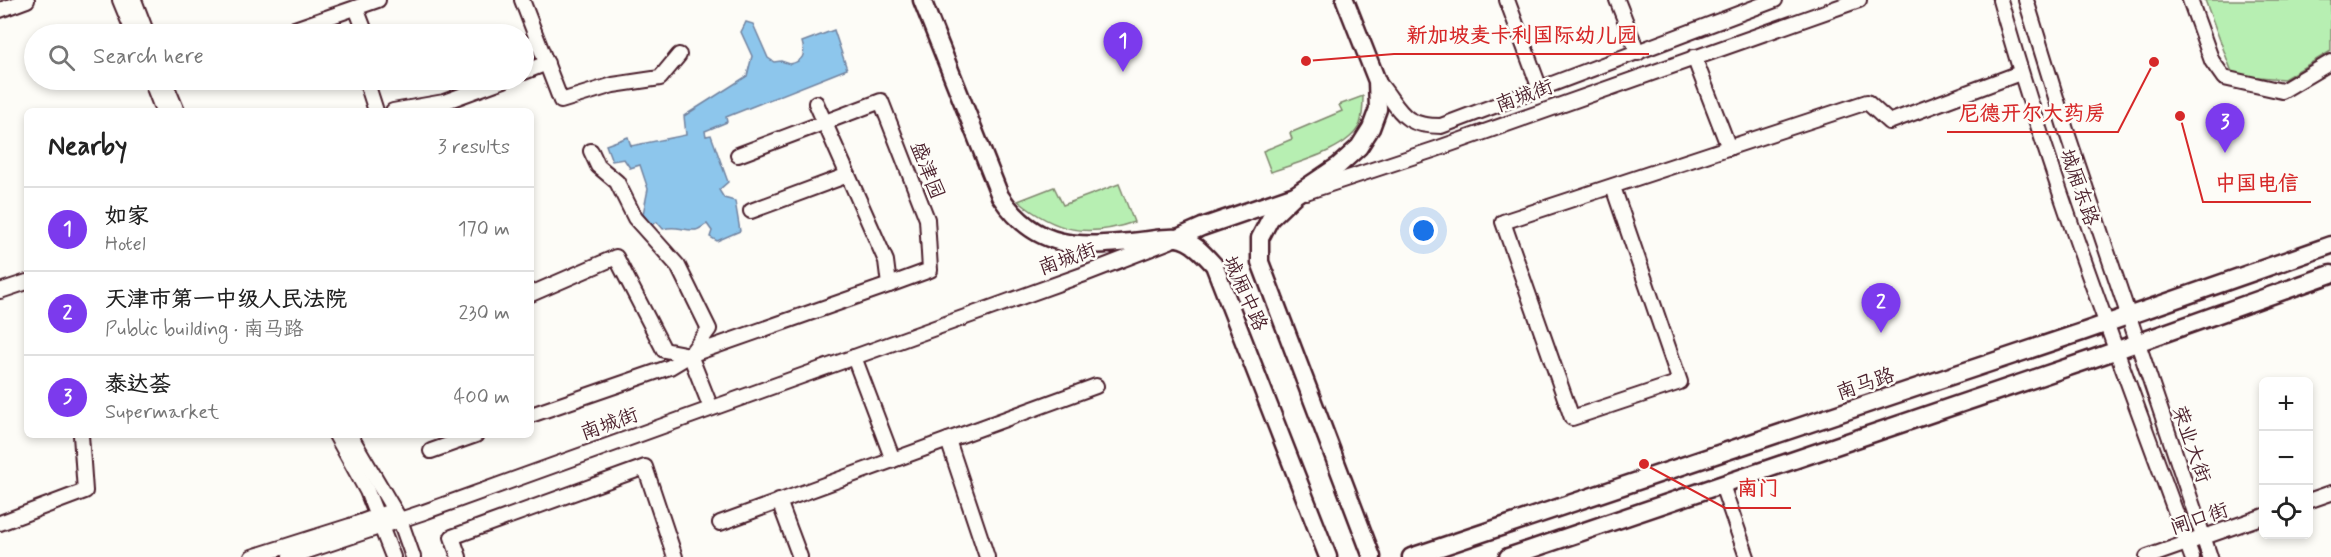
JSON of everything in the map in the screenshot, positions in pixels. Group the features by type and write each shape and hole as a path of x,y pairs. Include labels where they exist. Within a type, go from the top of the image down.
{"main road":[{"path":"922,0 1000,196 1021,223 1036,233 1063,243 1102,245 1177,238"},
{"name":"城厢中路","path":"1345,0 1377,81 1378,109 1371,128 1359,147 1338,166 1295,195 1264,227 1260,238 1260,262 1372,557"},
{"name":"南城街","path":"1177,238 1295,195"},
{"name":"城厢中路","path":"1177,238 1203,252 1217,272 1329,557"},
{"name":"南马路","path":"1411,557 2128,316 2331,245"},
{"path":"1509,557 2137,343 2331,274"}],"street":[{"path":"0,10 27,0"},
{"path":"120,0 130,24"},
{"path":"134,0 143,24"},
{"path":"309,24 378,0"},
{"path":"522,0 532,24"},
{"path":"1507,0 1540,89"},
{"path":"1617,0 1638,54"},
{"name":"南城街","path":"1377,81 1404,118 1416,124 1441,126 1638,54 1775,0"},
{"name":"南城街","path":"1295,195 1436,149 1859,0"},
{"name":"城厢东路","path":"2000,0 2020,73 2116,350"},
{"name":"城厢东路","path":"2026,0 2049,77 2137,343"},
{"path":"2190,0 2212,61 2224,78 2282,90 2331,62"},
{"path":"356,8 362,24"},
{"path":"534,30 561,101 613,85 660,78 679,55"},
{"path":"1694,57 1730,148"},
{"path":"534,68 547,63"},
{"path":"1613,187 1680,382 1572,418 1503,222 1867,102 1889,122 2020,73"},
{"path":"155,90 162,108"},
{"path":"168,90 176,108"},
{"path":"369,90 375,108"},
{"path":"410,108 444,102 477,90"},
{"name":"盛津园","path":"534,414 670,367 690,355 930,270 927,219 881,101 738,155"},
{"path":"816,103 886,261 889,285"},
{"name":"盛津园","path":"591,151 598,166 617,182 635,218 678,266 709,329 690,355"},
{"path":"751,211 848,175"},
{"name":"南城街","path":"289,557 397,515 711,408 997,306 1177,238"},
{"path":"534,293 616,258 664,350 690,355 711,408"},
{"path":"0,291 24,283"},
{"name":"荣业大街","path":"2137,343 2210,557"},
{"name":"荣业大街","path":"2116,350 2192,557"},
{"path":"854,357 893,460"},
{"path":"720,523 1096,386"},
{"path":"0,523 85,491 81,438"},
{"path":"338,438 368,491 393,557"},
{"path":"352,438 397,515 413,557"},
{"path":"431,451 468,438"},
{"path":"948,440 987,557"},
{"path":"459,557 452,537 645,467 675,557"},
{"path":"1722,485 1748,557"},
{"path":"2313,499 2331,493"},
{"path":"779,501 800,557"},
{"name":"闸口街","path":"2147,557 2259,518"},
{"name":"南城街","path":"252,557 379,522"}],"green space":[{"path":"2205,0 2331,0 2331,51 2284,79 2233,75"},
{"path":"1363,96 1360,124 1345,141 1307,160 1271,172 1263,151 1292,139 1290,133 1342,111 1339,105"},
{"path":"1119,184 1134,222 1101,230 1087,231 1059,225 1046,220 1018,201 1054,187 1063,205"}],"water":[{"path":"746,22 753,24 768,58 774,62 781,61 790,64 802,57 804,50 802,42 834,30 847,69 726,117 727,122 705,131 706,136 711,135 728,182 719,190 724,198 735,201 740,231 717,241 710,237 712,231 707,224 695,230 663,229 657,222 651,225 643,214 648,189 640,165 630,168 624,159 612,161 606,145 628,137 631,146 686,135 684,116 747,76 752,56 741,32"}],"place":[{"name":"新加坡麦卡利国际幼儿园","path":"1306,61"},
{"name":"尼德开尔大药房","path":"2154,62"},
{"name":"如家","path":"1123,72"},
{"name":"中国电信","path":"2180,116"},
{"name":"泰达荟","path":"2225,153"},
{"name":"天津市第一中级人民法院","path":"1881,333"},
{"name":"南门","path":"1644,464"}]}
